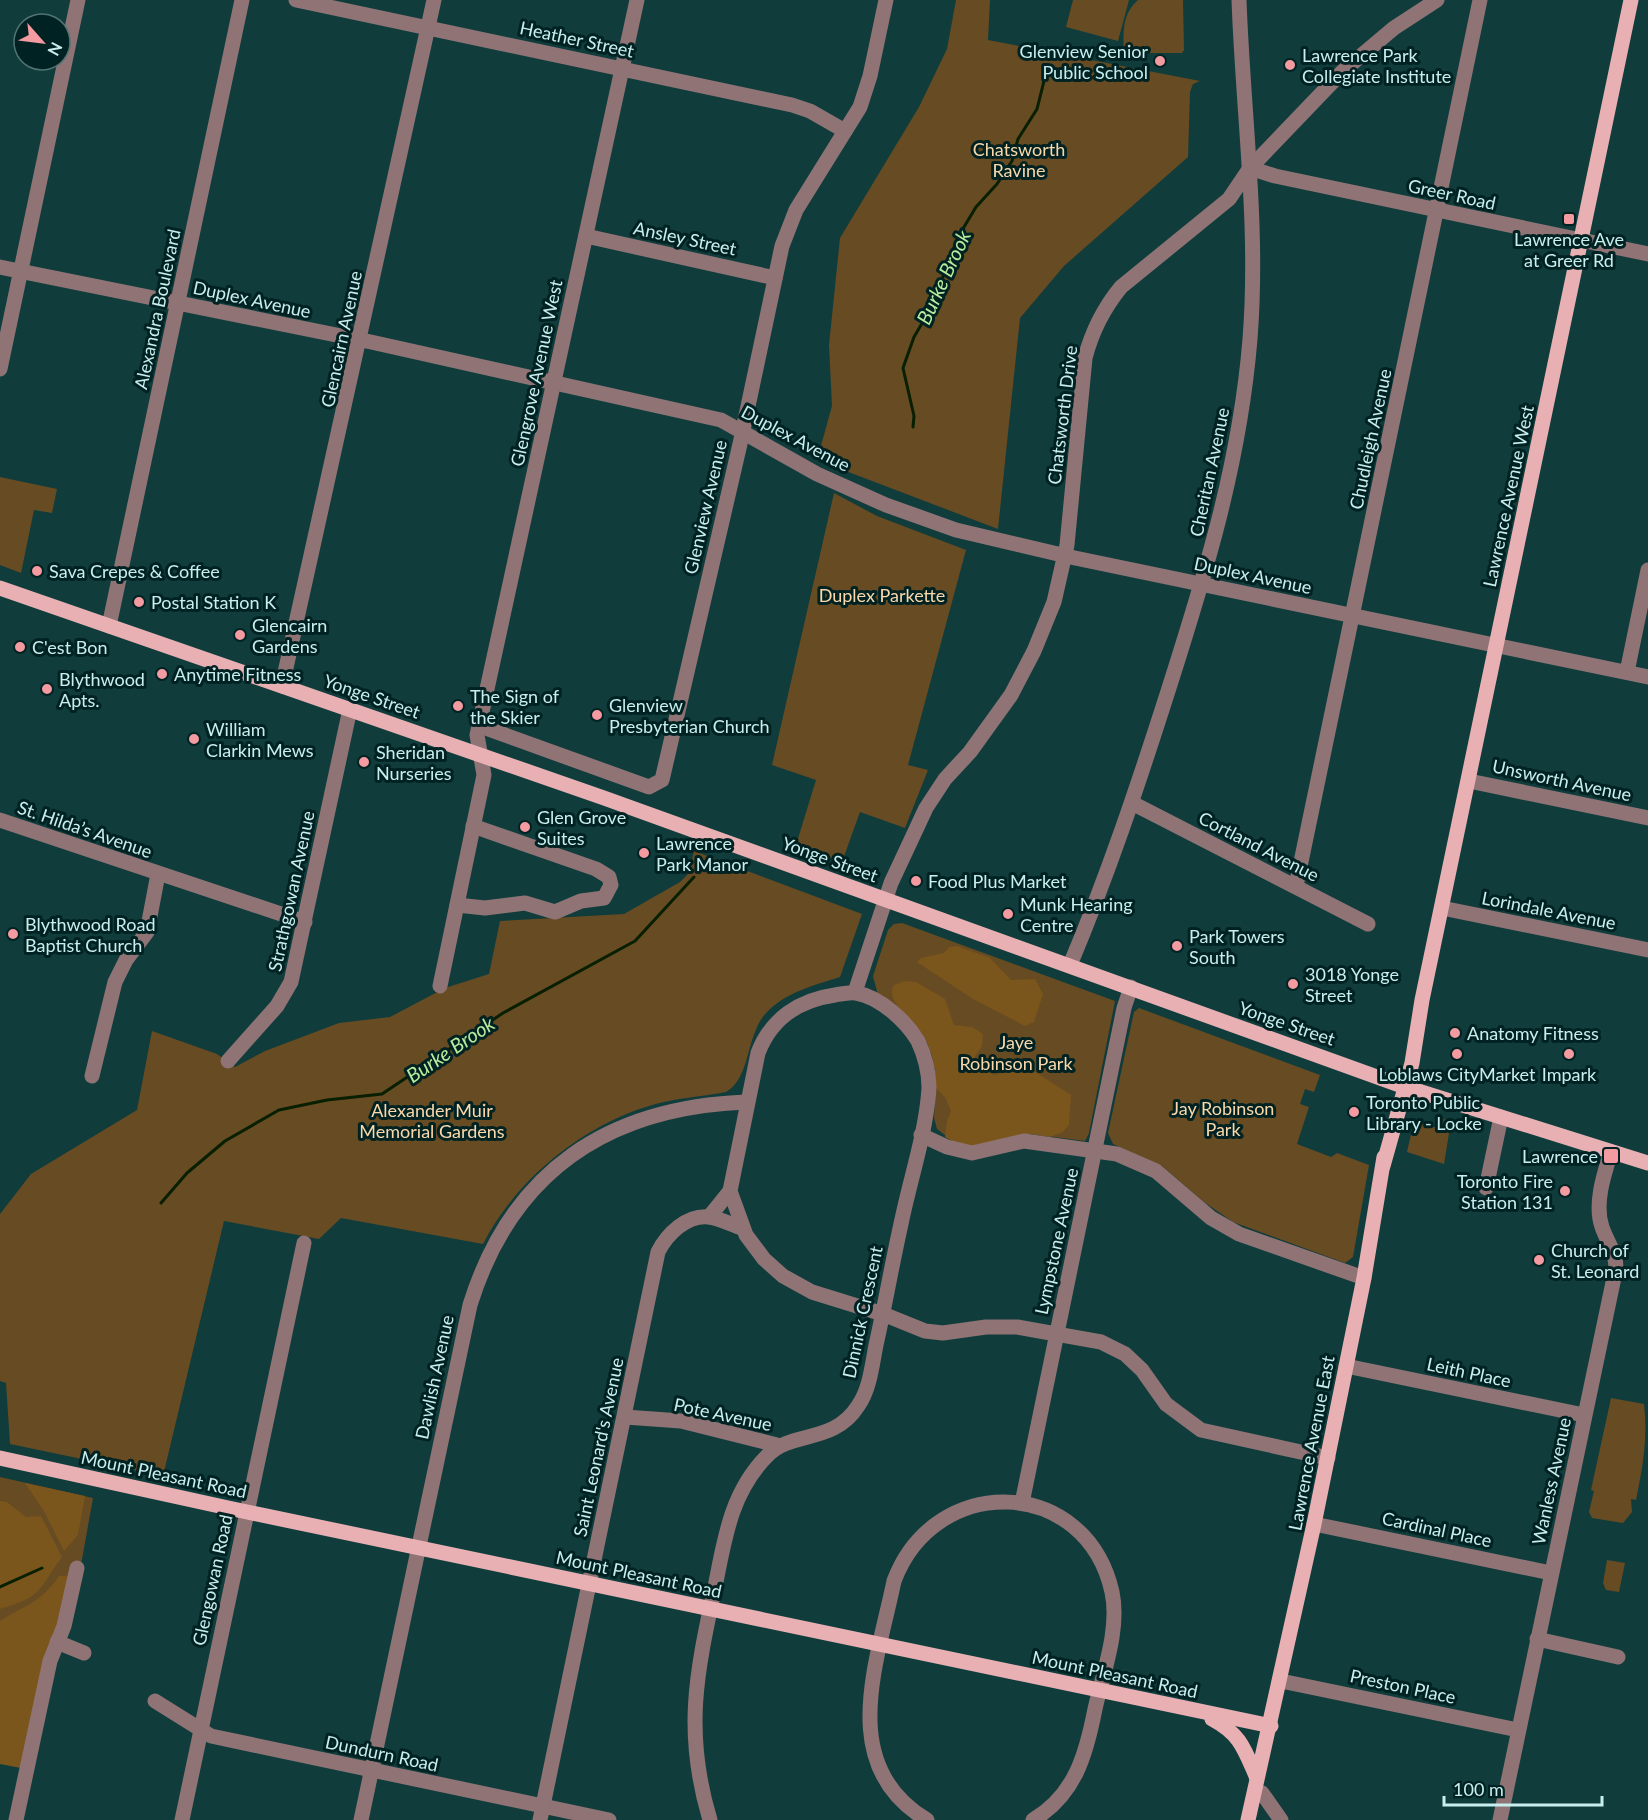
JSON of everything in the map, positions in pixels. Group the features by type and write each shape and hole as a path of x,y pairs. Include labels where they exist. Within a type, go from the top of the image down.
{"main road":[{"name":"Lawrence Avenue West","path":"1402,1086 1412,1026 1422,1000 1469,781 1630,0"},
{"name":"Yonge Street","path":"0,588 481,755 1402,1086 1648,1163"},
{"name":"Lawrence Avenue East","path":"1248,1820 1262,1748 1271,1726 1281,1681 1328,1458 1364,1278 1383,1166 1402,1086"},
{"name":"Mount Pleasant Road","path":"0,1458 1271,1726"},
{"path":"1199,1712 1230,1729 1243,1746 1256,1776"},
{"name":"Lawrence Avenue East","path":"1256,1820 1270,1750 1271,1726"}],"street":[{"path":"0,369 78,0"},
{"name":"Alexandra Boulevard","path":"109,626 242,0"},
{"name":"Heather Street","path":"296,0 792,105 810,111 845,131"},
{"name":"Glencairn Avenue","path":"282,686 434,0"},
{"name":"Glengrove Avenue West","path":"440,986 484,775 477,735 637,0"},
{"name":"Glenview Avenue","path":"480,726 649,787 662,780 743,431 782,246 794,215 860,106 870,76 886,0"},
{"name":"Cheritan Avenue","path":"1070,966 1132,803 1202,584 1228,489 1247,366 1254,251 1250,168 1241,74 1239,0"},
{"name":"Chatsworth Drive","path":"855,992 885,900 935,793 988,729 1021,677 1054,602 1065,556 1085,358 1092,333 1108,303 1121,287 1228,199 1250,168 1343,71 1394,28 1437,0"},
{"name":"Chudleigh Avenue","path":"1296,886 1480,0"},
{"name":"Greer Road","path":"1250,168 1275,176 1648,255"},
{"name":"Ansley Street","path":"586,236 775,278"},
{"name":"Duplex Avenue","path":"0,267 360,340 721,420 817,474 886,505 956,530 1065,556 1648,677"},
{"path":"1627,672 1648,570"},
{"name":"Strathgowan Avenue","path":"228,1061 286,994 295,972 350,709"},
{"name":"Unsworth Avenue","path":"1469,781 1648,818"},
{"name":"Cortland Avenue","path":"1132,803 1368,924"},
{"name":"St. Hilda’s Avenue","path":"0,820 305,922"},
{"path":"457,905 485,908 525,903 555,912 581,901 604,898 611,885 609,877 596,869 473,826"},
{"path":"92,1076 115,982 126,960 147,932 158,874"},
{"name":"Lorindale Avenue","path":"1442,908 1648,950"},
{"name":"Lympstone Avenue","path":"1022,1503 1124,1008 1131,987"},
{"path":"742,1228 709,1217 730,1191 747,1102 758,1053 763,1042 777,1022 812,1000 855,992"},
{"name":"Dinnick Crescent","path":"777,1445 824,1434 846,1420 857,1408 868,1382 921,1135 929,1084 925,1057 919,1043 895,1014 855,992"},
{"name":"Dawlish Avenue","path":"361,1820 470,1305 487,1258 506,1223 522,1202 556,1168 607,1133 677,1108 747,1102"},
{"path":"1486,1188 1501,1117"},
{"path":"921,1135 947,1147 972,1153 1024,1141 1117,1154 1146,1166 1177,1187 1211,1218 1239,1234 1364,1278"},
{"name":"Wanless Avenue","path":"1500,1820 1616,1268 1613,1251 1602,1229 1599,1212 1603,1182 1611,1152"},
{"path":"730,1191 742,1228 764,1259 792,1282 822,1296 883,1314 915,1328 932,1332 1007,1326 1101,1342 1125,1354 1142,1371 1166,1404 1201,1430 1328,1458"},
{"name":"Saint Leonard's Avenue","path":"542,1813 626,1417 658,1252 678,1227 693,1220 709,1217"},
{"name":"Glengowan Road","path":"182,1820 304,1243"},
{"name":"Leith Place","path":"1346,1366 1584,1415"},
{"name":"Pote Avenue","path":"626,1417 681,1421 777,1445"},
{"path":"710,1820 698,1766 694,1710 698,1668 734,1504 757,1467 777,1445"},
{"path":"927,1820 898,1798 878,1766 870,1740 870,1699 894,1581 900,1565 920,1537 944,1518 969,1507 995,1502 1022,1503 1049,1512 1071,1526 1089,1544 1107,1576 1113,1594 1113,1614 1100,1691 1079,1770 1061,1797 1033,1820"},
{"name":"Cardinal Place","path":"1314,1524 1551,1573"},
{"path":"16,1820 50,1661 77,1568"},
{"path":"1537,1639 1618,1657"},
{"path":"57,1642 84,1653"},
{"name":"Preston Place","path":"1281,1681 1518,1730"},
{"name":"Dundurn Road","path":"155,1701 201,1732 371,1770 542,1813 609,1820"},
{"path":"1262,1793 1281,1820"}],"green space":[{"name":"Chatsworth Ravine","path":"956,0 990,0 988,40 1200,81 1193,84 1190,92 1188,157 1064,266 1020,318 998,529 817,460 832,406 829,345 840,238 919,107 947,49"},
{"path":"1073,0 1129,0 1118,41 1066,27"},
{"path":"1138,0 1183,0 1184,50 1182,53 1124,53 1126,17"},
{"path":"0,477 57,489 52,513 34,510 21,573 0,565"},
{"name":"Duplex Parkette","path":"834,493 877,516 966,550 908,765 928,770 905,828 860,812 842,862 796,845 816,780 772,765"},
{"name":"Alexander Muir Memorial Gardens","path":"694,851 862,914 840,977 793,994 768,1011 755,1031 740,1076 726,1092 658,1103 623,1115 575,1142 552,1159 513,1198 483,1244 341,1218 319,1239 224,1221 163,1476 10,1444 6,1383 0,1381 0,1214 31,1174 137,1110 152,1031 217,1054 235,1067 265,1051 339,1023 390,1017 445,988 489,974 500,921 624,914 680,882 689,873"},
{"name":"Jaye Robinson Park","path":"902,923 1115,1001 1089,1133 1085,1141 1031,1134 984,1144 954,1142 937,1129 934,1118 936,1073 925,1038 906,1014 878,995 873,976 888,930 894,924"},
{"name":"Jay Robinson Park","path":"1139,1008 1320,1075 1314,1092 1305,1089 1300,1104 1309,1107 1297,1144 1331,1157 1337,1153 1369,1165 1353,1257 1345,1263 1233,1222 1204,1202 1162,1166 1113,1144 1108,1133 1134,1012"},
{"path":"1444,1119 1451,1121 1444,1164 1407,1152 1414,1121 1441,1129"},
{"path":"1611,1398 1644,1404 1645,1440 1641,1475 1636,1500 1631,1499 1632,1512 1623,1523 1592,1518 1589,1512 1594,1491 1591,1490"},
{"path":"0,1477 93,1498 79,1576 0,1764"},
{"path":"1607,1560 1625,1563 1619,1592 1606,1590 1603,1583"}],"shaded area":[{"path":"957,946 990,958 1011,980 1035,979 1043,994 1034,1022 1025,1026 973,999 917,962 921,958 944,953 949,947"},
{"path":"905,981 916,982 945,999 954,1025 972,1027 983,1034 982,1046 974,1058 993,1075 1029,1068 1071,1095 1069,1125 1063,1132 1050,1137 1031,1134 970,1146 945,1137 951,1111 945,1097 936,1088 935,1069 930,1050 921,1032 902,1012 893,998 894,985"},
{"path":"25,1483 85,1496 78,1535 64,1551 44,1511"},
{"path":"0,1501 7,1502 26,1517 41,1516 62,1557 38,1591 25,1600 0,1609"},
{"path":"59,1576 69,1576 21,1768 0,1764 0,1621 39,1598"}],"waterway":[{"name":"Burke Brook","path":"913,427 914,416 903,368 914,337 931,308 958,237 976,207 997,184 1012,161 1018,139 1037,109 1046,73"},
{"name":"Burke Brook","path":"161,1203 187,1173 225,1141 279,1110 327,1100 382,1094 503,1013 635,941 694,877"},
{"name":"Burke Brook","path":"0,1587 42,1568"}],"place":[{"name":"Glenview Senior Public School","path":"1160,61"},
{"name":"Lawrence Park Collegiate Institute","path":"1290,65"},
{"name":"Lawrence Ave at Greer Rd","path":"1569,219"},
{"name":"Sava Crepes & Coffee","path":"37,571"},
{"name":"Postal Station K","path":"139,602"},
{"name":"Glencairn Gardens","path":"240,635"},
{"name":"C'est Bon","path":"20,647"},
{"name":"Anytime Fitness","path":"162,674"},
{"name":"Blythwood Apts.","path":"47,689"},
{"name":"The Sign of the Skier","path":"458,706"},
{"name":"Glenview Presbyterian Church","path":"597,715"},
{"name":"William Clarkin Mews","path":"194,739"},
{"name":"Sheridan Nurseries","path":"364,762"},
{"name":"Glen Grove Suites","path":"525,827"},
{"name":"Lawrence Park Manor","path":"644,853"},
{"name":"Food Plus Market","path":"916,881"},
{"name":"Munk Hearing Centre","path":"1008,914"},
{"name":"Blythwood Road Baptist Church","path":"13,934"},
{"name":"Park Towers South","path":"1177,946"},
{"name":"3018 Yonge Street","path":"1293,984"},
{"name":"Anatomy Fitness","path":"1455,1033"},
{"name":"Loblaws CityMarket","path":"1457,1054"},
{"name":"Impark","path":"1569,1054"},
{"name":"Toronto Public Library - Locke","path":"1354,1112"},
{"name":"Lawrence","path":"1611,1156"},
{"name":"Toronto Fire Station 131","path":"1565,1191"},
{"name":"Church of St. Leonard","path":"1539,1260"}]}
